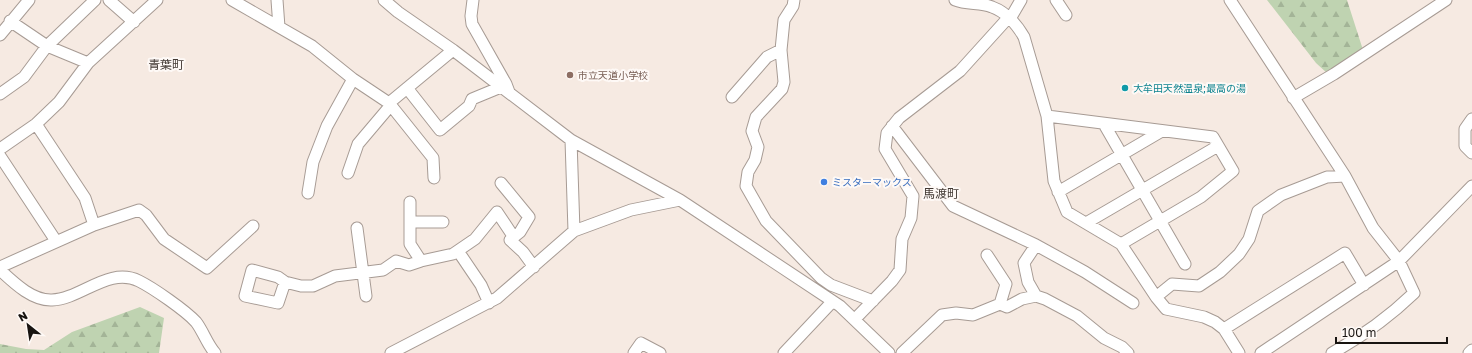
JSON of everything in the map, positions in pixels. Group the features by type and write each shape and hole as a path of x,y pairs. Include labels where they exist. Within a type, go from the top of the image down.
{"street":[{"path":"0,36 29,0"},
{"path":"0,94 24,77 47,46 95,0"},
{"path":"109,0 134,22"},
{"path":"0,148 36,124 59,102 88,63 157,0"},
{"path":"232,0 312,46 353,79 390,104 433,158 434,178"},
{"path":"277,0 279,27"},
{"path":"384,0 398,12 453,50 571,140 680,200 840,306 889,353"},
{"path":"473,0 471,16 472,24 506,84 505,89"},
{"path":"794,0 793,6 784,20 781,50 784,82 782,89 756,116 752,131 758,147 755,160 748,172 746,186 752,200 773,229 822,278 831,285 873,301"},
{"path":"955,0 992,6 1017,25 1024,37 1047,116 1054,181 1067,212 1121,244 1156,297 1166,309 1204,317 1215,322 1224,329 1240,353"},
{"path":"855,319 892,281 900,270 902,239 911,218 913,196 885,149 887,133 899,118 960,71 1009,19 1021,0"},
{"path":"1056,0 1066,15"},
{"path":"1230,0 1345,176 1373,228 1399,261 1414,293 1392,314 1357,339 1332,353"},
{"path":"1293,98 1334,74 1446,0"},
{"path":"10,22 47,46 88,63"},
{"path":"348,173 358,144 371,126 390,104 407,88 453,50"},
{"path":"732,97 767,57 781,50"},
{"path":"308,193 313,162 327,126 353,79"},
{"path":"407,88 440,130 469,106 472,99 505,89"},
{"path":"1047,116 1213,137 1233,171 1201,197 1121,244"},
{"path":"1472,119 1465,129 1465,146 1472,153"},
{"path":"36,124 85,198 94,225"},
{"path":"1104,124 1185,264"},
{"path":"892,126 953,206 1036,245 1085,272 1133,303"},
{"path":"1058,192 1162,131"},
{"path":"571,140 574,231"},
{"path":"1086,223 1218,146"},
{"path":"0,156 56,241"},
{"path":"1156,297 1172,284 1198,286 1220,272 1239,254 1249,239 1258,211 1268,203 1281,195 1327,177 1345,176"},
{"path":"501,183 529,216 520,232 510,240 523,252 534,267"},
{"path":"1261,353 1399,261 1472,186"},
{"path":"391,353 489,303 510,289 574,231 631,210 680,200"},
{"path":"410,202 410,244 421,261"},
{"path":"215,353 196,323 186,313 138,281 126,278 110,279 70,295 52,300 37,297 17,285 0,269 56,241 94,225 139,210 146,215 164,239 207,268 253,226"},
{"path":"285,282 301,286 313,286 335,276 383,270 396,261 409,265 453,254 475,240 497,212 514,236"},
{"path":"411,222 443,222"},
{"path":"357,228 366,296"},
{"path":"1036,245 1024,263 1028,282 1036,296 1077,316 1104,338 1122,346 1128,353"},
{"path":"458,251 481,285 489,303"},
{"path":"1224,329 1345,253 1364,285"},
{"path":"986,255 1006,284 1000,304"},
{"path":"902,353 942,315 956,313 973,315 1000,304 1007,307 1022,299 1036,296"},
{"path":"784,353 832,302"},
{"path":"634,353 641,343 660,353"},
{"path":"1469,353 1472,350"}],"green space":[{"path":"1267,0 1347,0 1363,50 1328,74 1316,63"},
{"path":"140,307 164,318 159,353 0,353 0,344 26,349 44,350 72,332"}],"place":[{"name":"市立天道小学校","path":"570,75"},
{"name":"大牟田天然温泉;最高の湯","path":"1125,88"},
{"name":"ミスターマックス","path":"824,182"}],"district":[{"name":"青葉町","path":"166,65"},
{"name":"馬渡町","path":"941,194"}]}
